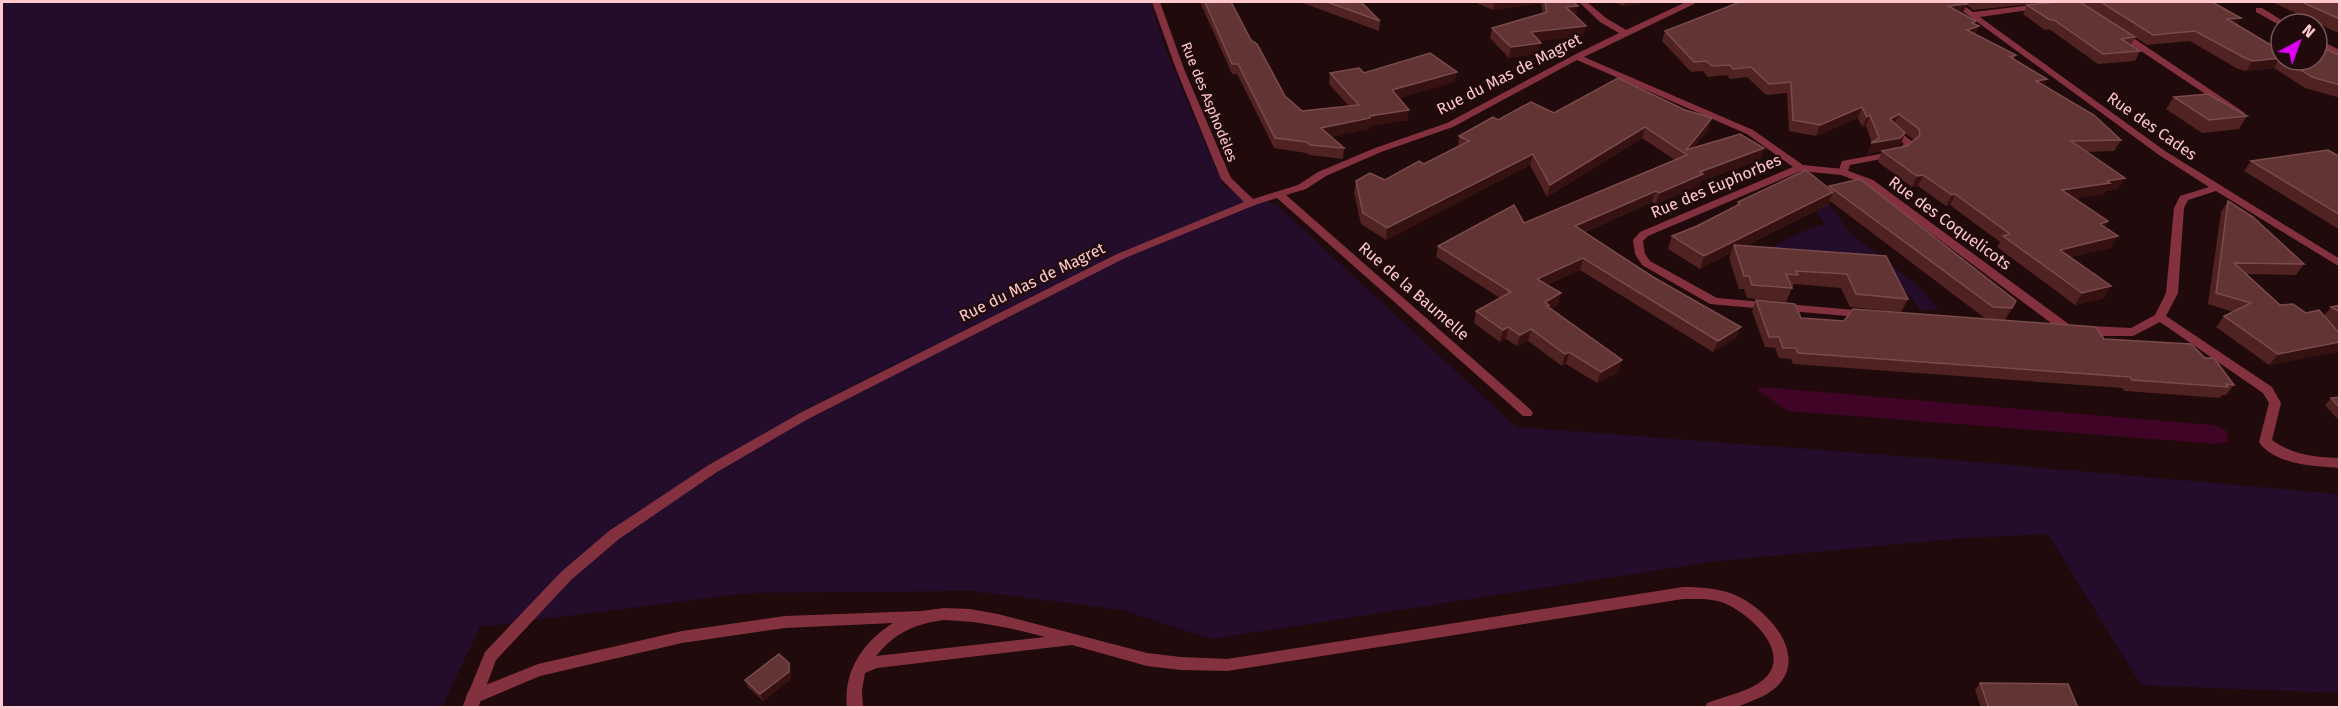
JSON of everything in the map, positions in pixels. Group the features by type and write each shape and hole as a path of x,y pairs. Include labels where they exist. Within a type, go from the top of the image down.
{"street":[{"name":"Rue des Asphodèles","path":"1156,2 1180,69 1226,179 1251,203"},
{"path":"1583,2 1603,20 1626,34"},
{"name":"Rue du Mas de Magret","path":"472,702 490,656 566,576 614,535 712,469 814,410 1121,256 1251,203 1302,187 1322,174 1378,150 1450,125 1577,57 1691,2"},
{"name":"Rue des Cades","path":"1954,2 2123,126 2216,188 2340,264"},
{"path":"1973,15 2047,5"},
{"path":"2259,10 2269,16"},
{"path":"2114,30 2242,114"},
{"path":"1577,57 1750,132 1800,168"},
{"path":"1843,172 1846,163 1899,153 1910,144 1893,130"},
{"name":"Rue des Coquelicots","path":"1800,168 1843,172 1869,182 2067,329"},
{"name":"Rue des Euphorbes","path":"1800,168 1644,234 1638,240 1640,254 1646,263 1714,301 1882,316"},
{"path":"2045,328 2133,332 2160,317 2172,293 2179,208 2184,198 2216,188"},
{"name":"Rue de la Baumelle","path":"1280,195 1527,413"},
{"path":"2160,317 2268,390 2275,403 2265,442 2278,452 2299,460 2340,463"},
{"path":"472,702 538,670 682,637 785,622 957,614 1026,626 1072,640 1173,664 1227,665 1683,593 1708,594 1731,600 1762,620 1771,630 1782,654 1778,674 1768,684 1713,708"},
{"path":"855,708 853,695 858,669 871,650 890,632 922,616"},
{"path":"858,669 875,662 1072,640"}],"shaded area":[{"path":"2,2 1151,2 1164,46 1224,187 1277,205 1516,427 1954,460 2339,494 2339,693 2141,685 2048,534 1964,538 1718,561 1211,639 1122,610 972,591 747,593 480,627 442,707 2,707"},
{"path":"1819,189 1849,232 1917,285 1939,309 1920,310 1912,298 1895,283 1772,255 1772,247 1804,231 1825,224 1807,197"},
{"path":"1764,387 2212,425 2226,430 2228,442 2217,444 1788,411 1756,389"}],"building":[{"path":"1205,2 1231,2 1285,96 1302,111 1359,105 1330,73 1359,68 1364,73 1430,53 1457,72 1392,90 1409,110 1370,116 1370,118 1321,128 1344,148 1310,145 1307,142 1275,138 1238,64 1232,64"},
{"path":"1327,2 1361,2 1380,21"},
{"path":"1545,2 1573,2 1578,6 1566,7 1586,26 1531,32 1541,43 1511,47 1492,28 1547,12"},
{"path":"1740,2 1963,2 1967,4 1948,6 1976,21 1972,23 1979,26 1967,30 2016,55 2010,57 2047,79 2036,81 2094,115 2121,140 2071,141 2125,178 2107,181 2110,183 2062,190 2108,221 2100,224 2118,236 2060,250 2111,286 2082,293 2003,236 2010,234 1955,194 1952,195 1923,175 1917,176 1882,151 1907,146 1920,135 1919,129 1899,114 1890,119 1905,133 1900,138 1871,143 1879,138 1870,115 1867,117 1862,107 1820,125 1793,120 1791,82 1769,84 1751,67 1733,69 1730,65 1712,66 1706,61 1694,62 1665,31"},
{"path":"2080,2 2135,37 2121,39 2140,51 2103,54 2054,20 2050,20 2027,5"},
{"path":"2101,2 2212,2 2241,18 2227,19 2269,44 2269,59 2253,61 2245,58 2195,31 2153,35"},
{"path":"2302,2 2340,2 2340,19 2329,12"},
{"path":"2329,50 2340,56 2340,85 2312,77 2304,72 2329,72"},
{"path":"1618,78 1685,110 1712,118 1686,150 1740,134 1764,148 1700,172 1703,174 1659,193 1656,191 1575,226 1653,277 1741,327 1718,341 1583,258 1537,279 1561,293 1545,302 1549,305 1547,306 1622,360 1601,372 1569,352 1565,354 1531,329 1520,335 1508,327 1503,330 1476,311 1511,292 1438,246 1514,205 1524,223 1687,155 1645,127 1550,185 1533,154 1387,228 1363,213 1356,181 1370,173 1385,180 1419,161 1424,164 1469,141 1459,136 1493,117 1498,120 1531,102 1554,113"},
{"path":"2208,94 2247,116 2209,120 2174,97"},
{"path":"2328,150 2340,157 2340,215 2251,161"},
{"path":"1806,170 1833,192 1704,256 1672,236 1697,226 1740,204 1738,202"},
{"path":"1860,179 2016,301 2012,308 1993,307 1829,186"},
{"path":"2228,201 2253,217 2304,264 2234,263 2280,305 2293,304 2306,313 2319,310 2340,334 2340,342 2278,354 2224,316 2251,303 2216,293"},
{"path":"1734,245 1886,256 1908,299 1856,294 1847,274 1796,271 1798,275 1786,274 1792,288 1752,285 1749,276 1744,276"},
{"path":"1756,300 1795,304 1801,318 1844,321 1853,309 2096,327 2104,339 2191,344 2205,358 2214,358 2234,385 2226,384 2228,387 2132,380 2130,377 1798,353 1796,348 1783,348 1779,337 1769,337"},
{"path":"2340,305 2340,312 2331,307"},
{"path":"2340,397 2340,408 2331,398"},
{"path":"779,654 789,663 789,672 760,694 745,680"},
{"path":"1980,683 2068,684 2078,708 1989,708"}]}
